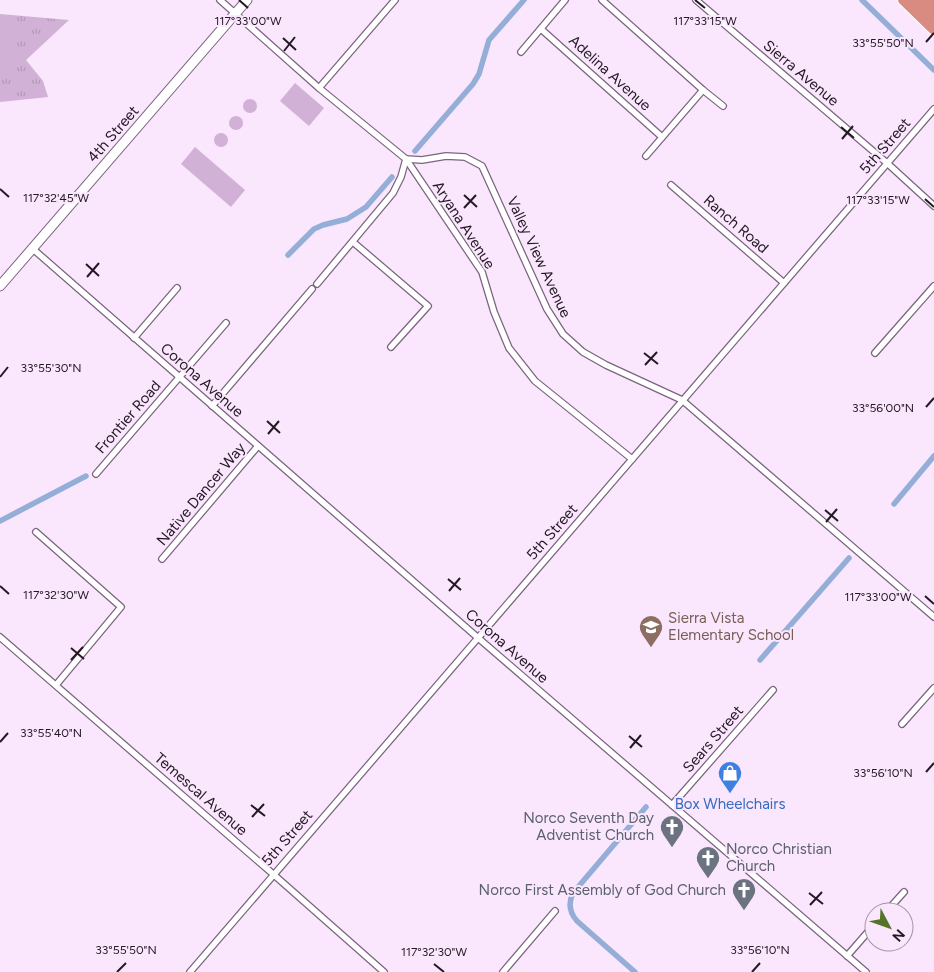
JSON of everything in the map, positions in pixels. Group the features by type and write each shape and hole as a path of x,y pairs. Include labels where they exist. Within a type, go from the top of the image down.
{"highway":[{"path":"903,0 934,30"},
{"path":"915,0 934,18"},
{"path":"927,0 934,7"}],"street":[{"path":"220,0 236,12 319,88 406,159 401,177 393,193 317,284"},
{"name":"4th Street","path":"0,286 247,0"},
{"path":"319,88 395,0"},
{"path":"521,52 565,0"},
{"path":"602,0 723,106"},
{"name":"Sierra Avenue","path":"696,0 887,163 934,206"},
{"name":"Adelina Avenue","path":"541,29 662,137"},
{"path":"646,156 703,90"},
{"name":"5th Street","path":"190,972 934,109"},
{"name":"Valley View Avenue","path":"406,159 422,160 446,156 465,157 482,166 546,309 563,334 583,352 606,366 682,400 934,617"},
{"name":"Aryana Avenue","path":"406,159 482,272 494,312 509,348 535,381 632,459"},
{"name":"Ranch Road","path":"671,185 784,283"},
{"path":"353,242 428,306 391,347"},
{"name":"Corona Avenue","path":"33,249 477,637 866,972"},
{"path":"875,353 934,286"},
{"path":"134,338 177,288"},
{"path":"212,406 312,289"},
{"name":"Frontier Road","path":"96,474 226,324"},
{"name":"Native Dancer Way","path":"162,559 258,446"},
{"path":"36,532 121,607 56,685"},
{"name":"Temescal Avenue","path":"0,637 384,972"},
{"path":"902,724 934,688"},
{"name":"Sears Street","path":"672,805 773,690"},
{"path":"895,902 904,892"},
{"path":"503,972 555,912"},
{"path":"847,956 864,937"}],"green space":[{"path":"0,14 69,20 26,60 43,81 48,97 0,102"},
{"path":"17,20 15,50 0,76 0,22"},
{"path":"295,83 324,108 309,126 280,101"},
{"path":"247,99 253,99 257,106 253,113 247,113 243,109 243,103"},
{"path":"233,116 239,116 243,123 239,130 233,130 229,126 229,120"},
{"path":"218,133 224,133 228,140 224,147 218,147 214,143 214,137"},
{"path":"195,147 245,190 231,207 181,164"}],"waterway":[{"path":"415,151 473,84 479,74 489,40 524,0"},
{"path":"862,0 934,70"},
{"path":"288,255 314,229 347,219 366,207 392,177"},
{"path":"894,504 934,456"},
{"path":"0,521 86,476"},
{"path":"760,660 849,558"},
{"path":"635,972 577,921 571,911 570,904 573,893 646,807"}],"place":[{"name":"Sierra Vista Elementary School","path":"651,648"},
{"name":"Box Wheelchairs","path":"730,794"},
{"name":"Norco Seventh Day Adventist Church","path":"672,848"},
{"name":"Norco Christian Church","path":"708,879"},
{"name":"Norco First Assembly of God Church","path":"744,911"}]}
